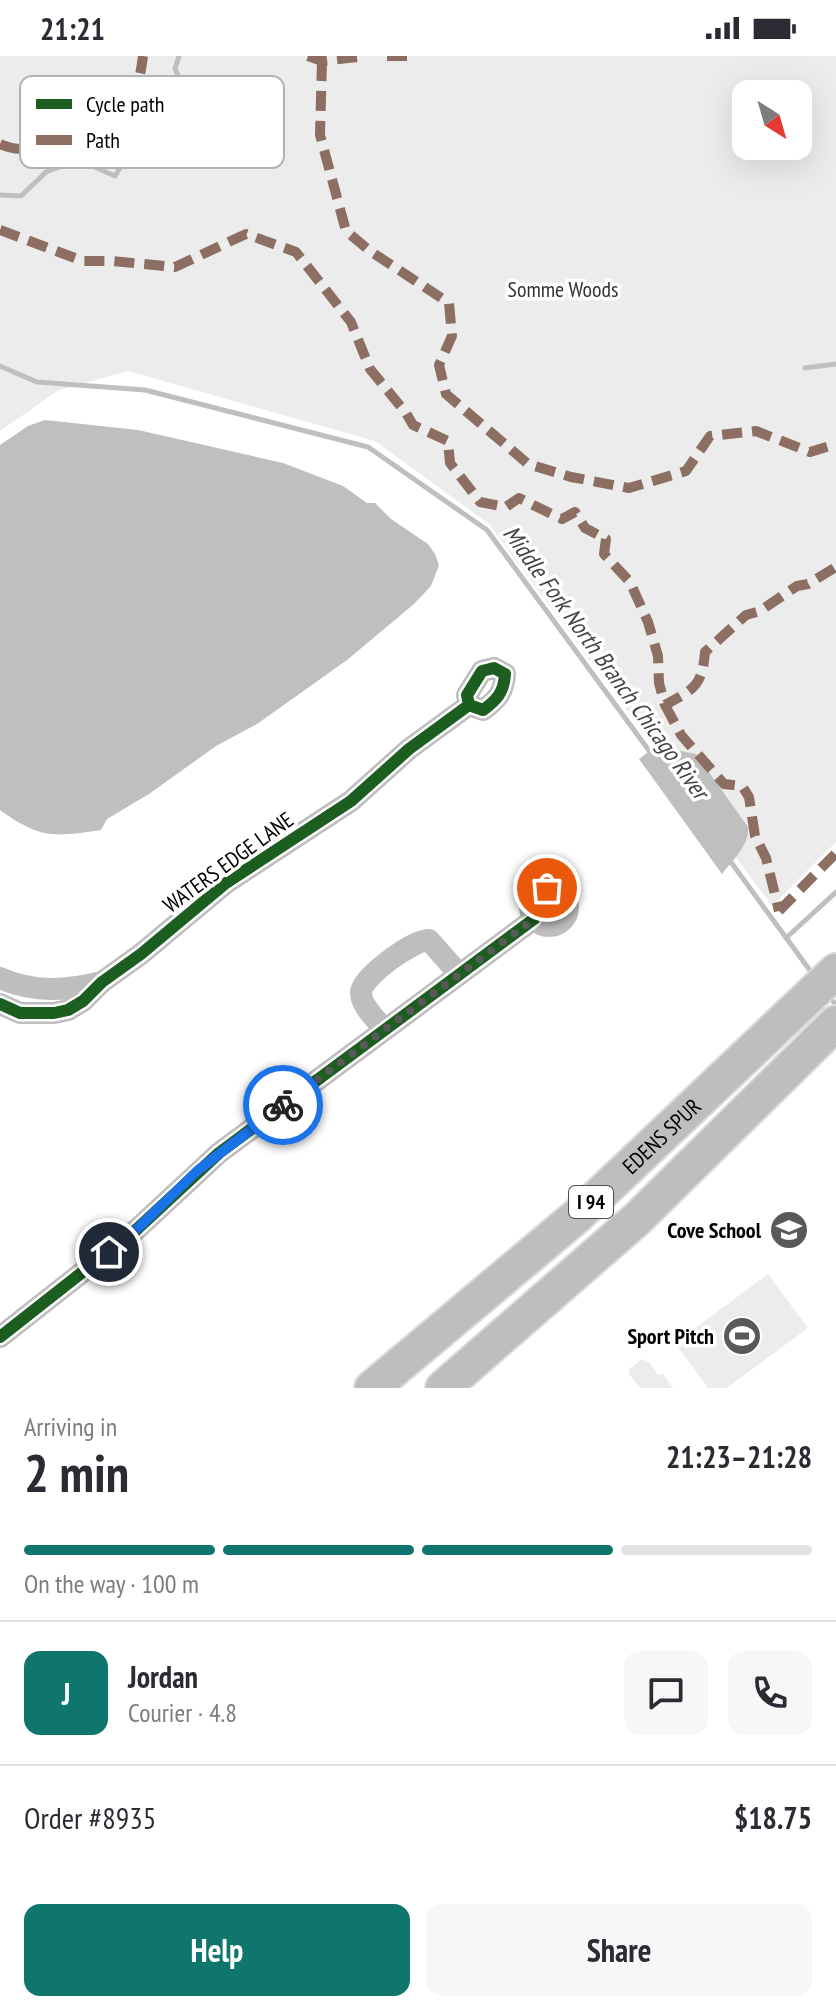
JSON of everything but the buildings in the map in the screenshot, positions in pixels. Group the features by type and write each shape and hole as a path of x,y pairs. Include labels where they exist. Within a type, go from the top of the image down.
{"highway":[{"name":"EDENS SPUR","path":"372,1388 577,1216 836,971"},
{"name":"EDENS SPUR","path":"443,1388 637,1219 829,1029"}],"street":[{"name":"WATERS EDGE LANE","path":"0,1004 20,1013 54,1013 68,1010 83,1001 102,982 141,954 226,883 351,801 409,749 469,705"},
{"path":"0,1337 136,1230 219,1153 534,919"},
{"path":"384,1029 364,1004 362,989 366,981 405,949 429,940 459,974"},
{"name":"WATERS EDGE LANE","path":"0,978 46,990 78,988 102,982"}],"green space":[{"name":"Somme Woods","path":"0,56 836,56 836,842 772,906 489,524 375,441 128,371 59,390 0,431"},
{"name":"Sport Pitch","path":"768,1274 808,1328 727,1388 708,1388 675,1343"},
{"path":"642,1359 649,1362 658,1375 663,1374 673,1388 640,1388 629,1374 629,1369"}],"shaded area":[{"path":"45,420 138,430 283,463 343,486 367,503 375,503 391,519 428,544 439,565 431,586 347,660 257,724 216,746 149,794 107,819 101,830 71,834 37,831 0,810 0,445 28,426"},
{"path":"656,746 696,754 748,827 743,846 722,874 639,759"}],"waterway":[{"path":"178,76 175,69 179,56"},
{"path":"0,195 21,196 46,172 57,168"},
{"path":"96,168 115,176 120,168"},
{"path":"805,368 836,364"},
{"name":"Middle Fork North Branch Chicago River","path":"0,366 37,382 145,390 368,447 487,530 653,756"},
{"name":"Middle Fork North Branch Chicago River","path":"728,858 814,976"},
{"path":"786,938 836,892"},
{"name":"Middle Fork North Branch Chicago River","path":"827,993 836,1005"}],"marked path":[{"path":"139,76 143,56"},
{"path":"308,56 322,61 365,56"},
{"path":"387,56 409,56"},
{"path":"322,61 320,135 346,231 370,251 449,303 452,336 439,365 446,394 528,464 571,477 629,488 686,471 710,436 756,431 810,452 836,444"},
{"path":"0,144 20,149"},
{"path":"0,230 83,261 175,267 246,234 296,252 351,322 370,369 413,425 448,441 450,463 480,502 506,507 519,498 562,519 575,512 585,528 606,539 604,554 630,582 648,622 658,656 659,683 665,705 695,686 702,673 705,652 746,615 760,611 797,586 808,584 836,567"},
{"path":"665,705 681,735 724,784 742,786 749,797 755,836 766,858 779,911"},
{"path":"779,911 836,853"}],"cycle path":[{"path":"0,1004 20,1013 54,1013 68,1010 83,1001 102,982 141,954 226,883 351,801 409,749 469,705 483,710 501,691 505,674 494,668 482,671 467,695 469,705"},
{"path":"0,1337 136,1230 219,1153 534,919"}],"way so far":[{"path":"283,1105 534,919 530,905 533,897 547,888"}],"place":[{"name":"Cove School","path":"789,1230"},
{"name":"Sport Pitch","path":"742,1336"}],"route":[{"path":"109,1252 197,1171 283,1105"}]}
